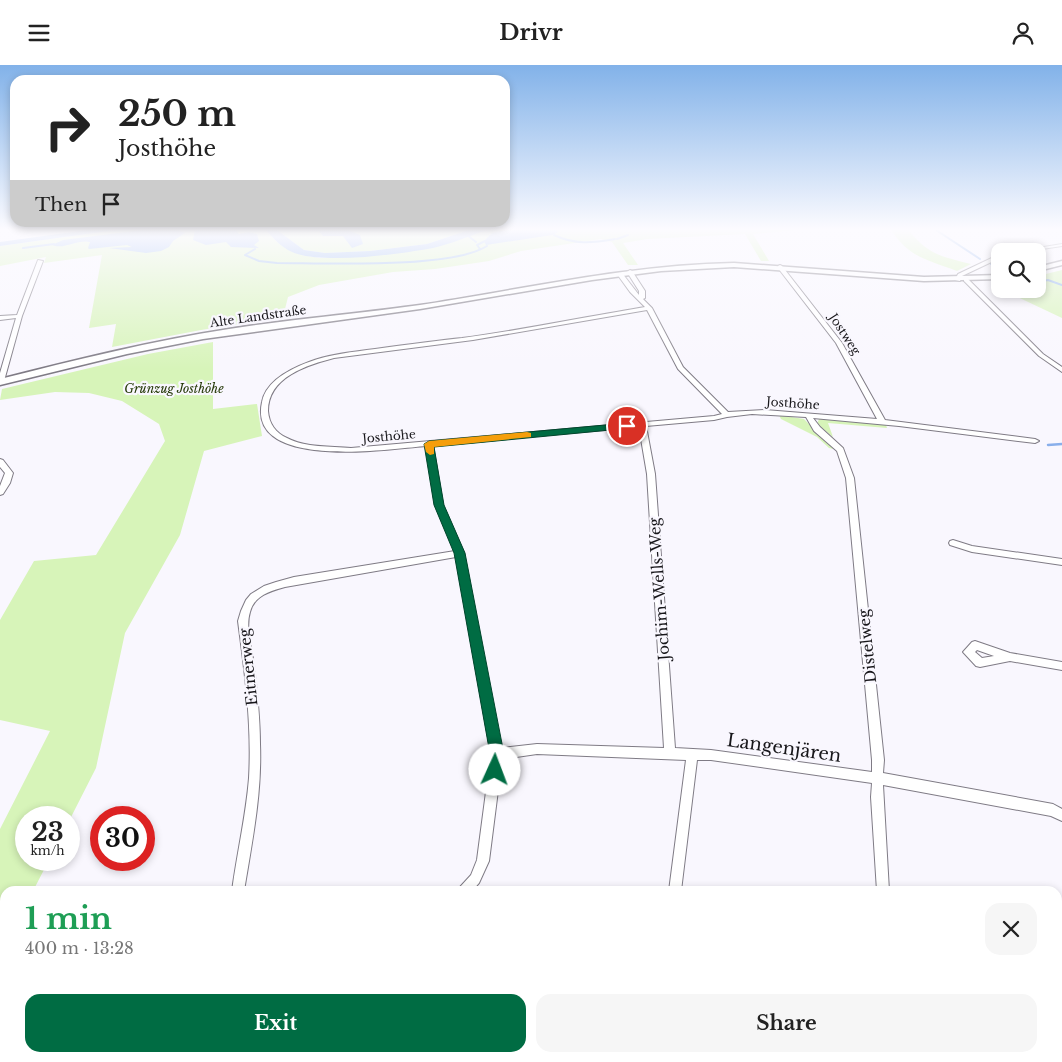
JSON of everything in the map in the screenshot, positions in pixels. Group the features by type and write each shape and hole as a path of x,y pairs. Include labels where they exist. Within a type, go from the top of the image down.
{"main road":[{"name":"Alte Landstraße","path":"1,381 118,353 207,335 403,309 603,277"},
{"name":"Alte Landstraße","path":"881,277 962,280 991,278"}],"street":[{"path":"1,381 19,316 34,277"},
{"path":"626,277 632,291 642,298 649,308 680,368 726,414"},
{"path":"628,277 642,291 642,298"},
{"name":"Jostweg","path":"787,277 839,343 882,421"},
{"path":"961,277 962,280 1041,355 1062,370"},
{"name":"Josthöhe","path":"649,308 473,339 334,356 316,360 290,372 276,384 263,405 266,421 276,435 302,446 351,450 642,425 714,418 726,414 771,412 882,421 1035,441"},
{"path":"0,318 19,316"},
{"name":"Distelweg","path":"808,415 817,429 840,450 850,479 878,760 876,797 883,886"},
{"name":"Jochim-Wells-Weg","path":"642,425 651,474 670,754"},
{"path":"429,444 439,505 460,553 497,754 483,861 475,879 469,886"},
{"path":"0,462 9,473 6,483 0,492"},
{"path":"953,543 972,549 1062,562"},
{"name":"Eitnerweg","path":"239,886 249,828 255,763 254,715 244,621 245,610 250,600 259,592 273,586 294,581 460,553"},
{"path":"1010,657 1062,666"},
{"name":"Langenjären","path":"497,754 537,749 711,755 878,778 1053,810 1062,815"},
{"path":"675,886 692,755"}],"green space":[{"path":"98,277 367,277 319,285 288,297 283,317 112,347 116,324 89,328"},
{"path":"1046,277 1062,277 1062,318 1020,298 1046,298"},
{"name":"Grünzug Josthöhe","path":"213,342 213,409 257,404 262,436 204,451 180,535 125,633 96,768 77,806 15,806 15,871 43,871 36,886 0,886 0,829 50,731 0,720 0,620 34,561 96,555 165,441 159,424 122,401 89,393 55,392 0,400 2,389 148,354"},
{"path":"779,415 804,419 834,449 829,448 817,437 781,419"},
{"path":"819,419 886,425 887,428 828,423 833,437 817,424"}],"waterway":[{"path":"1046,280 1062,285"},
{"path":"1048,445 1062,444"}],"slow traffic":[{"path":"430,452 429,444 527,435"}],"route":[{"path":"495,770 497,754 460,553 439,505 429,444 627,426"}]}
